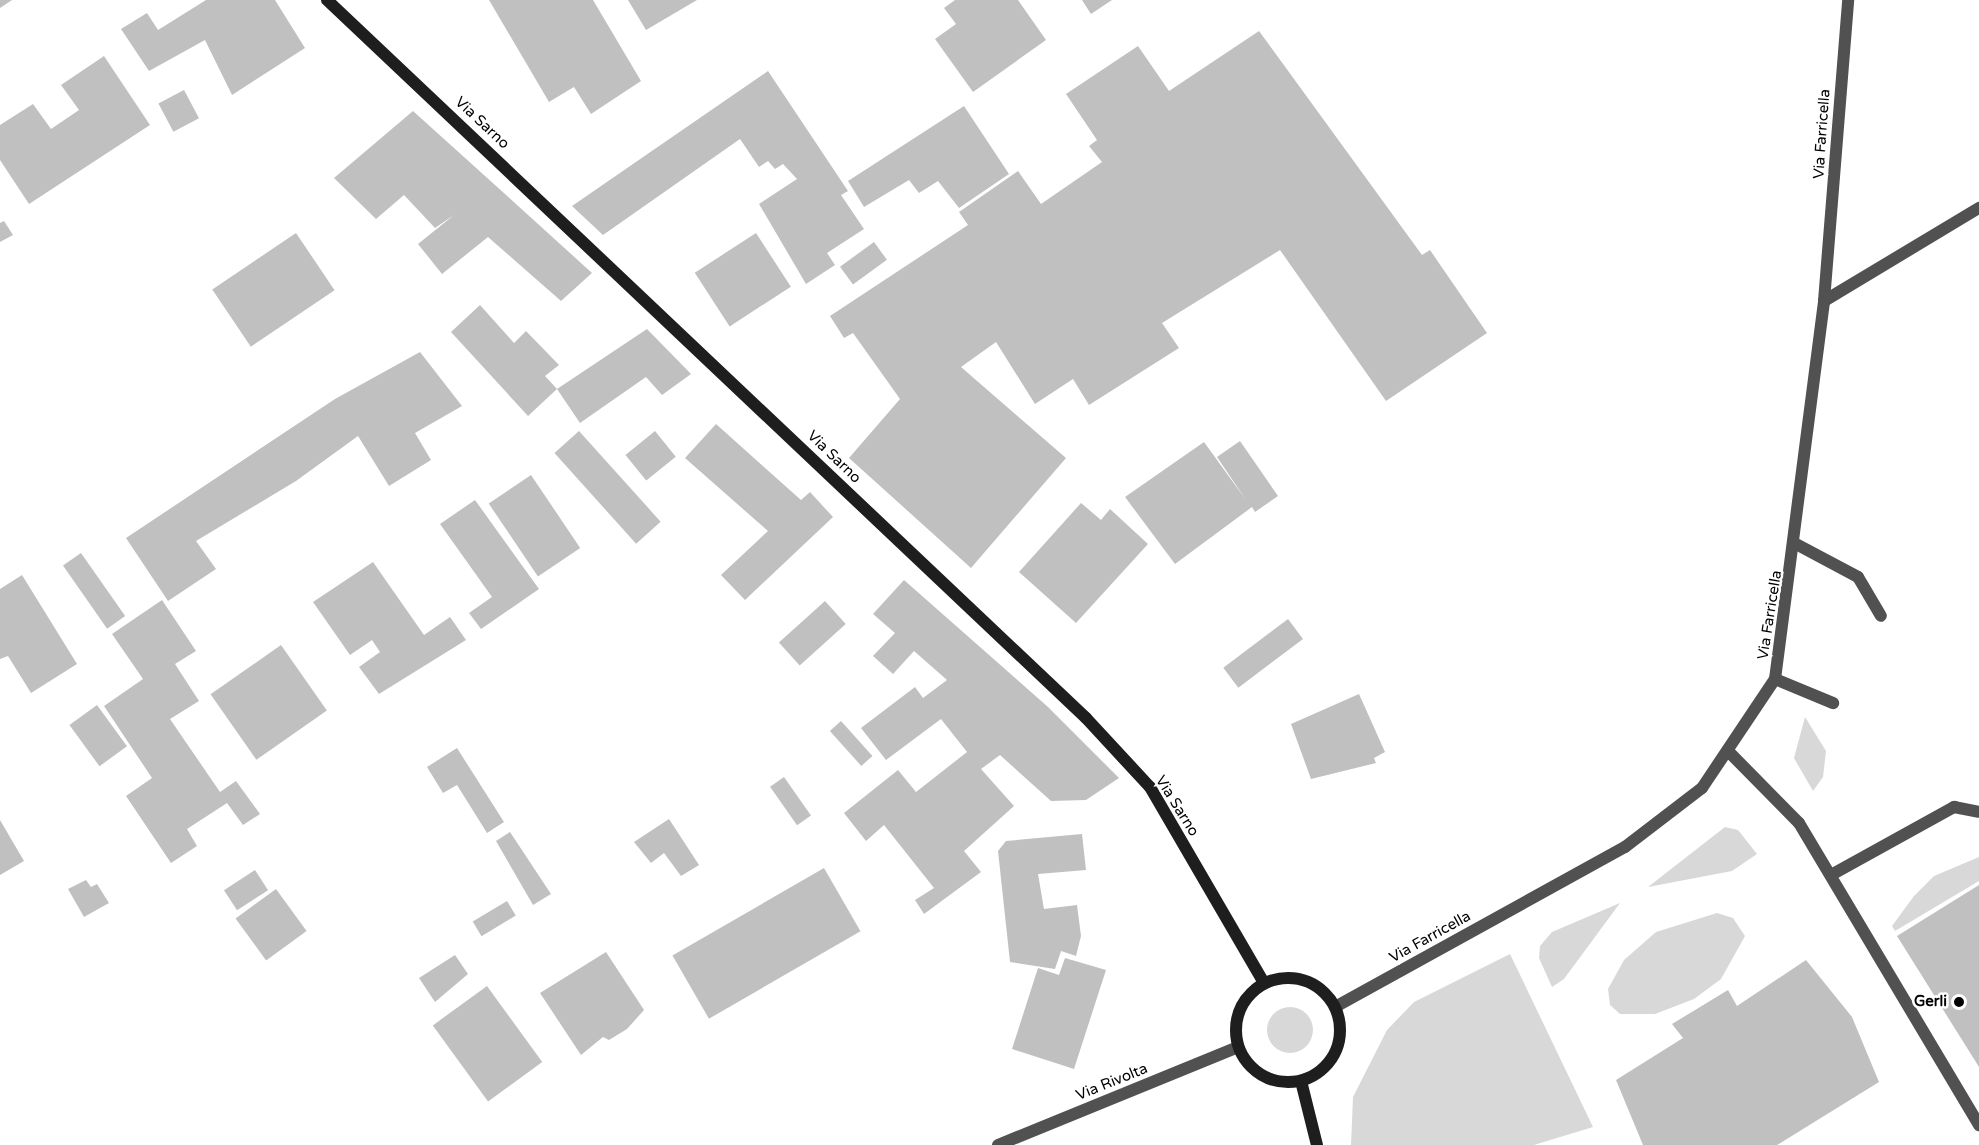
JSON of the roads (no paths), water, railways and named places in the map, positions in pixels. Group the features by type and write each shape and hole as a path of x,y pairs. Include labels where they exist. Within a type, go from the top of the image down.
{"main road":[{"name":"Via Sarno","path":"327,0 1086,718 1150,787 1264,983"},
{"path":"1280,978 1312,984 1335,1007 1340,1037 1336,1052 1327,1065 1301,1081 1270,1080 1256,1072 1238,1047 1235,1032 1242,1003 1264,983 1280,978"},
{"path":"1301,1081 1317,1145"}],"street":[{"name":"Via Farricella","path":"1335,1007 1625,847 1702,788 1775,679 1796,544 1824,301 1848,0"},
{"path":"1824,301 1979,208"},
{"path":"1796,544 1858,577 1881,616"},
{"path":"1775,679 1833,703"},
{"path":"1728,751 1799,823 1979,1125"},
{"path":"1831,875 1954,807 1979,812"},
{"name":"Via Rivolta","path":"998,1145 1238,1047"}],"place":[{"name":"Gerli","path":"1959,1002"}]}
